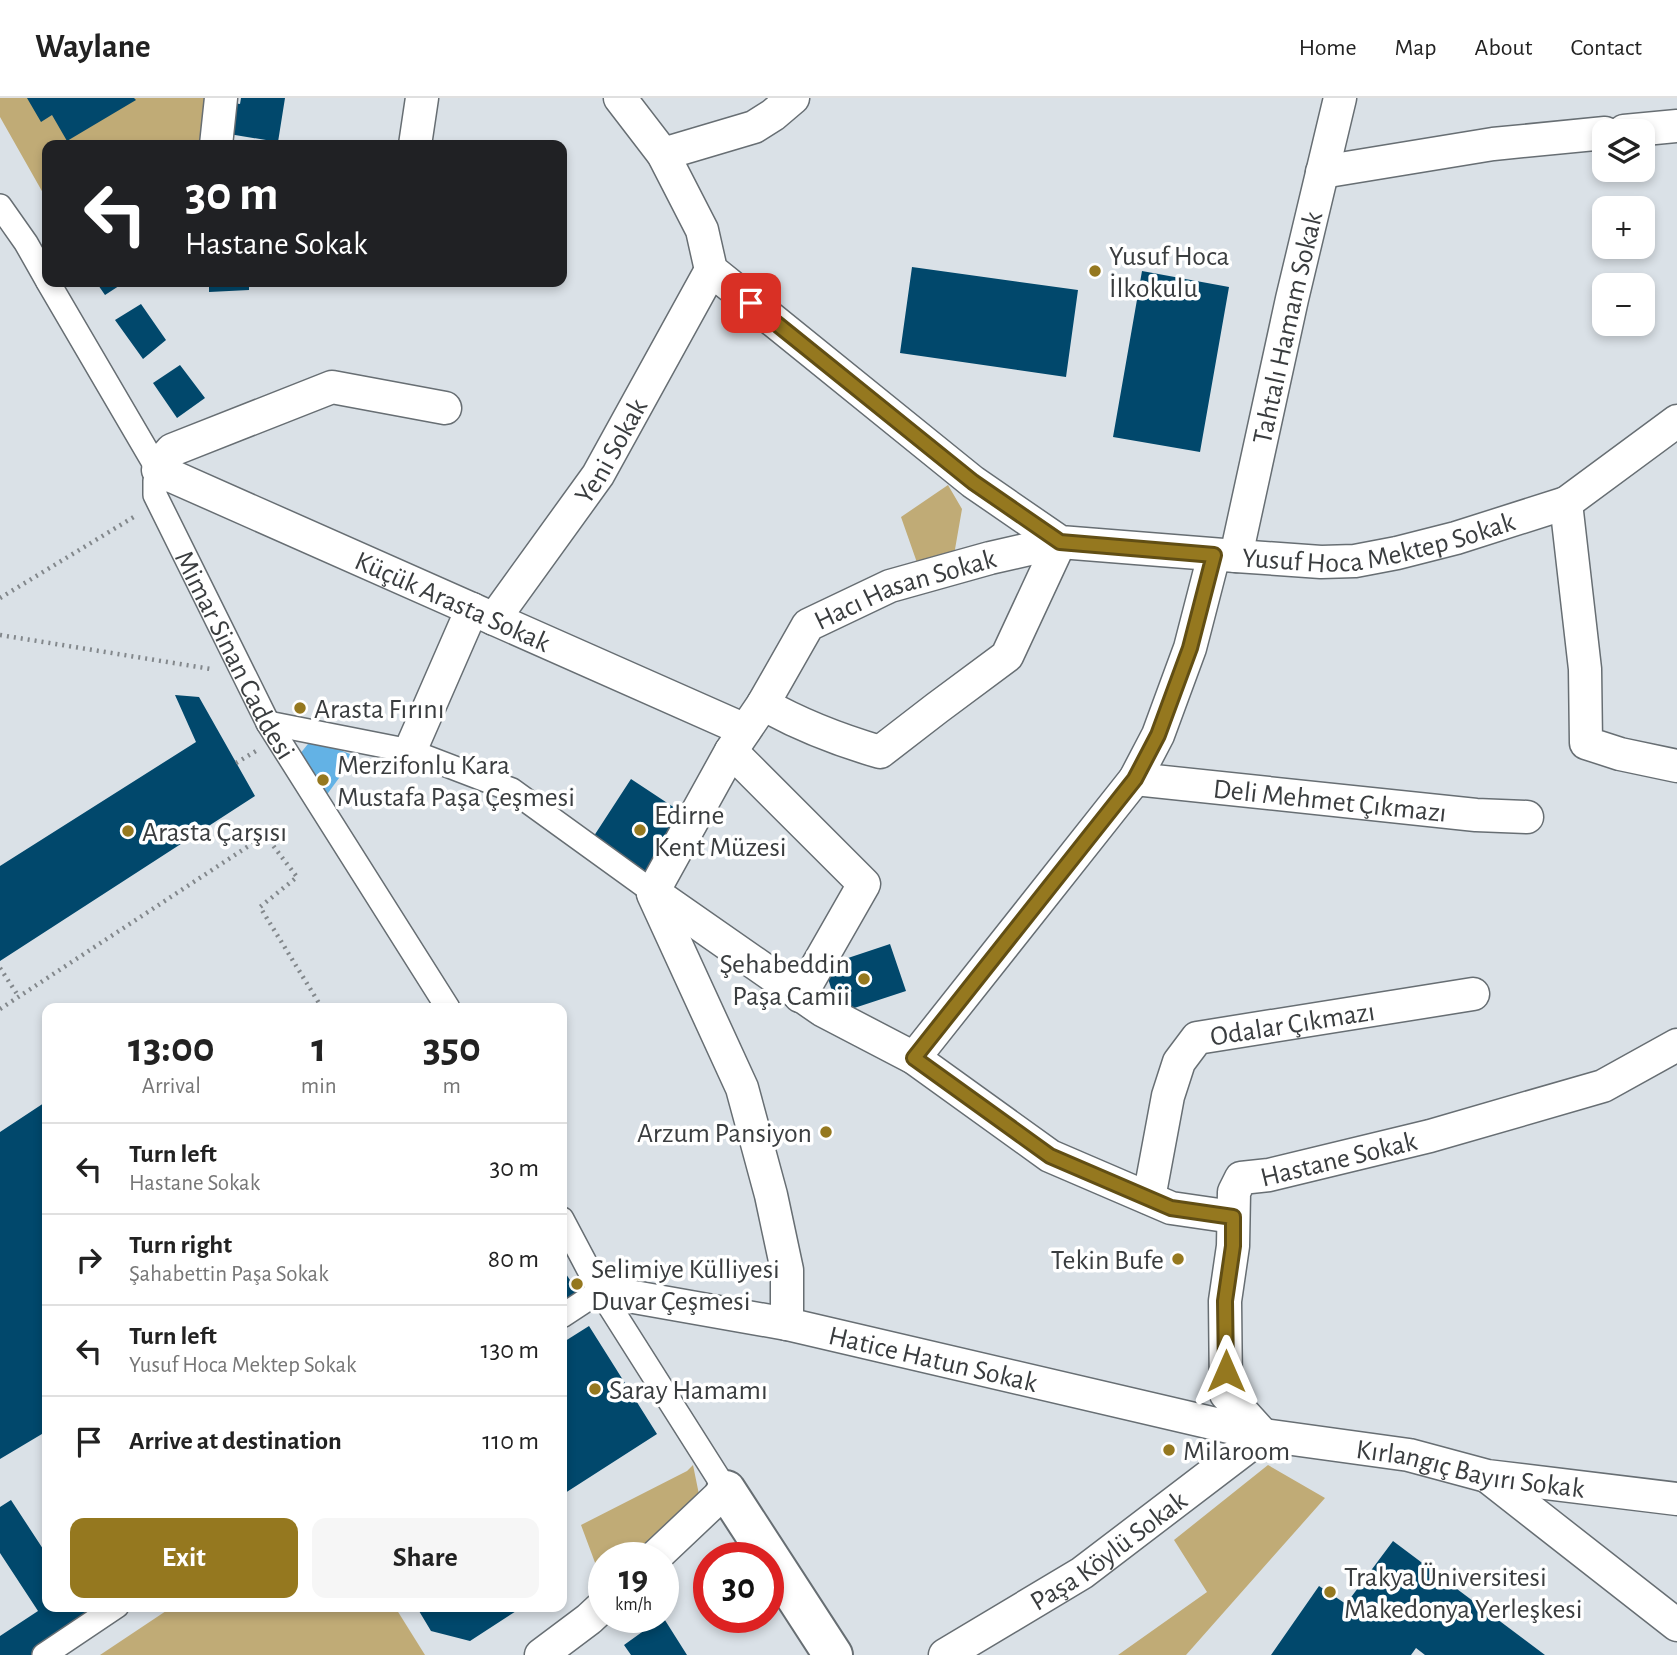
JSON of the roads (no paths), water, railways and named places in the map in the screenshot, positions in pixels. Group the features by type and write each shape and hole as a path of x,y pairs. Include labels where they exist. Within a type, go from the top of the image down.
{"street":[{"path":"217,140 221,98"},
{"path":"416,140 422,98"},
{"path":"620,98 663,154 702,230 711,270"},
{"path":"663,154 754,127 793,98"},
{"name":"Tahtalı Hamam Sokak","path":"914,1058 1135,779 1158,735 1225,556 1292,299 1340,98"},
{"path":"1655,128 1677,126"},
{"path":"1322,172 1493,144 1592,134"},
{"path":"0,206 42,271"},
{"name":"Yusuf Hoca Mektep Sokak","path":"711,270 973,482 1060,542 1321,562 1355,561 1397,553 1456,538 1566,503 1677,421"},
{"name":"Yeni Sokak","path":"410,751 483,614 598,475 711,270"},
{"path":"51,287 158,470"},
{"path":"158,470 172,450 332,387 445,408"},
{"name":"Küçük Arasta Sokak","path":"158,470 483,614 738,741"},
{"name":"Mimar Sinan Caddesi","path":"158,470 155,495 268,723 445,1003"},
{"path":"1566,503 1585,669 1586,743 1620,754 1677,766"},
{"path":"763,704 843,741 880,752 1007,656 1060,542"},
{"name":"Hacı Hasan Sokak","path":"653,892 738,741 763,704 808,625 890,586 1060,542"},
{"name":"Hastane Sokak","path":"268,723 410,751 512,790 800,996 914,1058 1050,1156 1171,1208 1233,1217 1234,1192 1241,1178 1269,1175 1430,1136 1603,1086 1677,1045"},
{"path":"738,741 864,884 800,996"},
{"name":"Deli Mehmet Çıkmazı","path":"1135,779 1476,815 1527,817"},
{"path":"653,892 742,1088 771,1195 787,1270 787,1324"},
{"name":"Odalar Çıkmazı","path":"1149,1198 1168,1096 1179,1062 1197,1038 1473,994"},
{"path":"1233,1217 1233,1246 1225,1301 1226,1394 1263,1435"},
{"path":"567,1228 600,1291 833,1655"},
{"path":"567,1313 600,1291"},
{"name":"Hatice Hatun Sokak","path":"600,1291 787,1324 1263,1435"},
{"name":"Kırlangıç Bayırı Sokak","path":"1263,1435 1409,1455 1487,1476 1677,1499"},
{"name":"Paşa Köylü Sokak","path":"945,1655 1082,1573 1263,1435"},
{"path":"1487,1476 1677,1625"},
{"path":"671,1542 726,1490"},
{"path":"44,1655 108,1612"},
{"path":"541,1655 588,1620"}],"water":[{"name":"Merzifonlu Kara Mustafa Paşa Çeşmesi","path":"312,739 355,756 323,800 295,760"}],"place":[{"name":"Yusuf Hoca İlkokulu","path":"1095,271"},
{"name":"Arasta Fırını","path":"300,708"},
{"name":"Merzifonlu Kara Mustafa Paşa Çeşmesi","path":"323,780"},
{"name":"Edirne Kent Müzesi","path":"640,830"},
{"name":"Arasta Çarşısı","path":"128,831"},
{"name":"Şehabeddin Paşa Camii","path":"864,979"},
{"name":"Arzum Pansiyon","path":"826,1132"},
{"name":"Tekin Bufe","path":"1178,1259"},
{"name":"Selimiye Külliyesi Duvar Çeşmesi","path":"577,1284"},
{"name":"Saray Hamamı","path":"595,1389"},
{"name":"Milaroom","path":"1169,1450"},
{"name":"Trakya Üniversitesi Makedonya Yerleşkesi","path":"1330,1592"}]}
